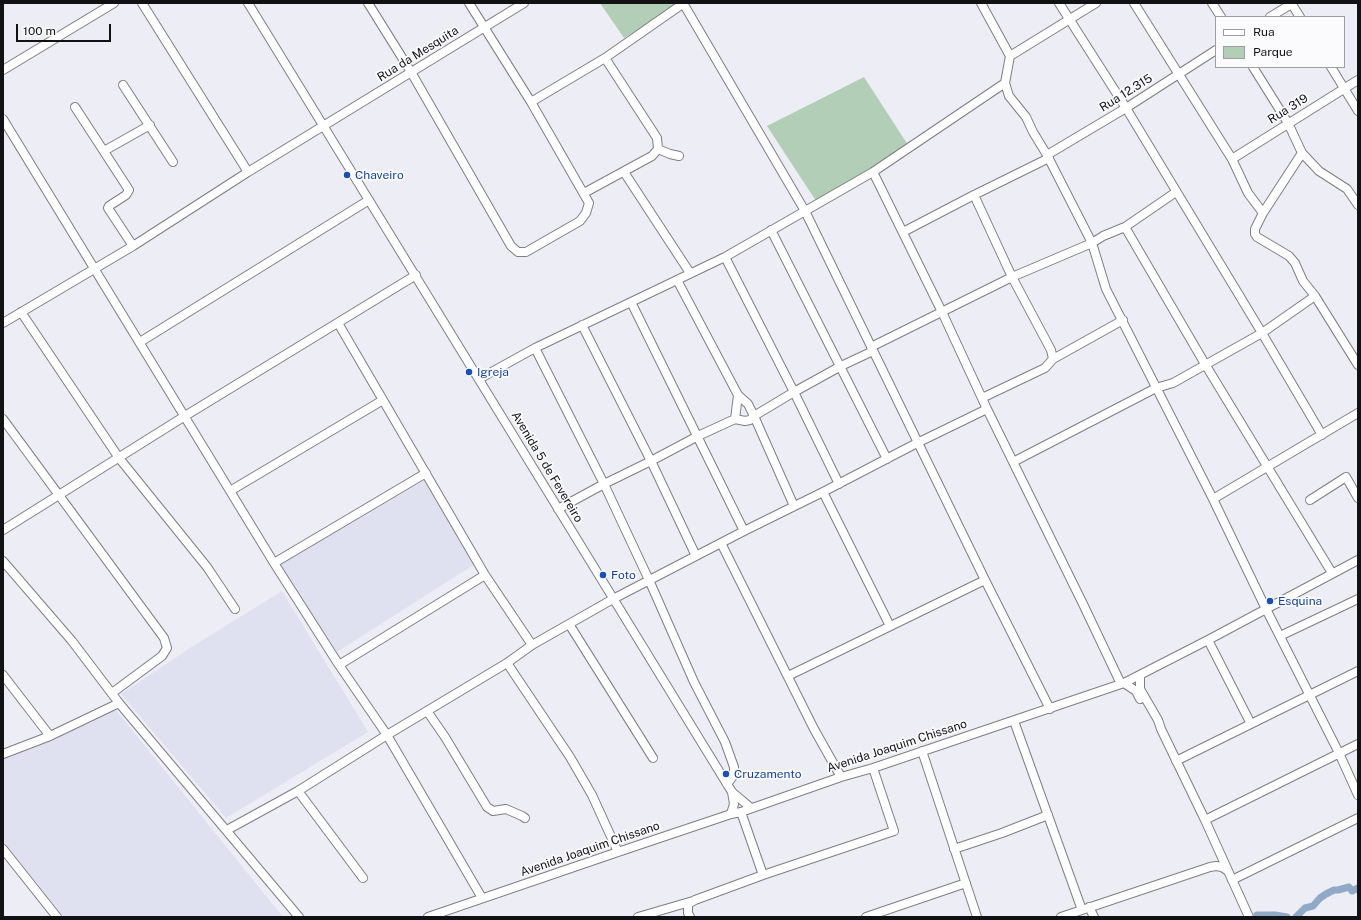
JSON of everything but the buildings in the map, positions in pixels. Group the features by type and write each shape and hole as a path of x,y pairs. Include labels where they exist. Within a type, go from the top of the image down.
{"street":[{"path":"3,70 114,3"},
{"path":"142,3 248,172"},
{"name":"Avenida 5 de Fevereiro","path":"248,3 732,792"},
{"path":"370,4 512,246 518,252 526,252 580,221 586,212 589,203 531,102 469,3"},
{"name":"Rua da Mesquita","path":"3,323 133,246 248,172 524,3"},
{"path":"531,102 605,58 684,3 805,211 984,580 1050,709"},
{"path":"981,3 1010,56 1005,82 1009,96 1026,117 1092,243 1106,289 1213,499 1266,609 1339,753 1358,795"},
{"path":"1059,3 1126,108 1322,435"},
{"path":"1010,56 1096,3"},
{"path":"1134,3 1232,159 1248,193 1263,213"},
{"path":"1212,3 1220,16"},
{"path":"1272,16 1292,3 1299,16"},
{"name":"Rua 12.315","path":"903,232 1048,157 1215,51"},
{"path":"584,193 652,156 658,148 657,138 605,58"},
{"path":"1254,68 1288,124 1302,153 1319,171 1347,189 1358,205"},
{"path":"1332,68 1358,111"},
{"name":"Rua 319","path":"1232,159 1358,80"},
{"path":"479,380 535,348 724,257 873,172 1005,82"},
{"path":"123,85 173,162"},
{"path":"75,107 129,190 126,195 108,208 133,246"},
{"path":"3,119 274,563 339,665 387,735 482,898"},
{"path":"104,151 150,125"},
{"path":"658,148 670,154 679,156"},
{"path":"1302,153 1263,213 1255,229 1255,234 1257,237 1288,256 1295,263 1303,281 1315,296 1358,365"},
{"path":"624,172 690,273"},
{"path":"873,172 1122,683 1136,691 1161,730"},
{"path":"558,509 698,436 735,419 745,421 750,420 754,416 794,392 942,312 1012,277 1092,243 1102,236 1124,227 1176,192"},
{"path":"974,195 1012,277 1051,350 1053,360"},
{"path":"140,342 370,200"},
{"path":"1124,227 1332,573"},
{"path":"770,230 841,366 887,459"},
{"path":"724,257 794,392 839,484"},
{"path":"3,530 185,416 416,275"},
{"path":"677,280 738,395 748,404 794,506"},
{"path":"1013,462 1156,388 1173,383 1262,333 1315,296"},
{"path":"631,302 744,531"},
{"path":"21,312 119,458 207,567 235,608"},
{"path":"982,398 1045,368 1053,360 1123,320"},
{"path":"338,323 485,575 532,645"},
{"path":"582,325 651,461 696,556"},
{"path":"535,348 604,484 649,580 694,682 722,736 732,759 734,775 726,782"},
{"path":"735,419 738,395"},
{"path":"230,491 383,400"},
{"path":"227,830 298,791 387,735 507,663 532,645 613,599 917,443 988,409"},
{"path":"1213,499 1358,413"},
{"path":"3,419 164,638 167,648 162,656 112,693"},
{"path":"274,563 426,473"},
{"path":"1310,500 1346,477 1358,498"},
{"path":"824,492 890,626"},
{"path":"721,543 814,729 841,777"},
{"name":"Avenida Joaquim Chissano","path":"428,917 444,914 482,898 731,814 741,812 841,777 873,768 1050,709 1122,683 1208,640 1358,560"},
{"path":"3,561 72,641 119,704 299,917"},
{"path":"339,665 485,575"},
{"path":"788,676 984,580"},
{"path":"1280,636 1358,599"},
{"path":"569,624 653,758"},
{"path":"1208,640 1252,724"},
{"path":"507,663 570,757 592,795 618,852"},
{"path":"1176,761 1358,671"},
{"path":"3,675 50,736"},
{"path":"1140,675 1140,689 1158,720 1161,730 1205,820 1248,914"},
{"path":"3,754 50,736 119,704"},
{"path":"427,711 445,737 487,807 493,811 506,810 525,818"},
{"path":"1014,721 1048,815 1086,908 1094,917"},
{"path":"1205,820 1358,744"},
{"path":"922,751 977,917"},
{"path":"638,917 695,900 762,875 894,831 873,768"},
{"path":"298,791 363,878"},
{"path":"732,792 751,808"},
{"path":"731,814 734,804 732,792"},
{"path":"741,812 762,875"},
{"path":"954,849 1002,833 1048,815"},
{"path":"1232,880 1358,818"},
{"path":"3,849 57,917"},
{"path":"1210,867 1215,864 1218,857 1218,850"},
{"path":"1061,917 1210,867 1222,867 1228,871"},
{"path":"866,917 966,883"},
{"path":"690,917 688,913 688,904 695,900"},
{"path":"681,904 686,917"}],"shaded area":[{"path":"427,479 475,564 337,652 279,565"},
{"path":"282,591 368,732 226,818 121,694 190,648"},
{"path":"115,709 283,917 64,917 3,841 3,758"}],"green space":[{"path":"600,3 676,3 677,5 624,38"},
{"path":"864,77 908,145 816,201 767,126"}],"waterway":[{"path":"1296,917 1305,908 1313,906 1320,898 1334,890 1349,887 1352,891 1358,888"},
{"path":"1252,917 1257,915"},
{"path":"1257,915 1287,917"}],"place":[{"name":"Chaveiro","path":"347,175"},
{"name":"Igreja","path":"469,372"},
{"name":"Foto","path":"603,575"},
{"name":"Esquina","path":"1270,601"},
{"name":"Cruzamento","path":"726,774"}]}
